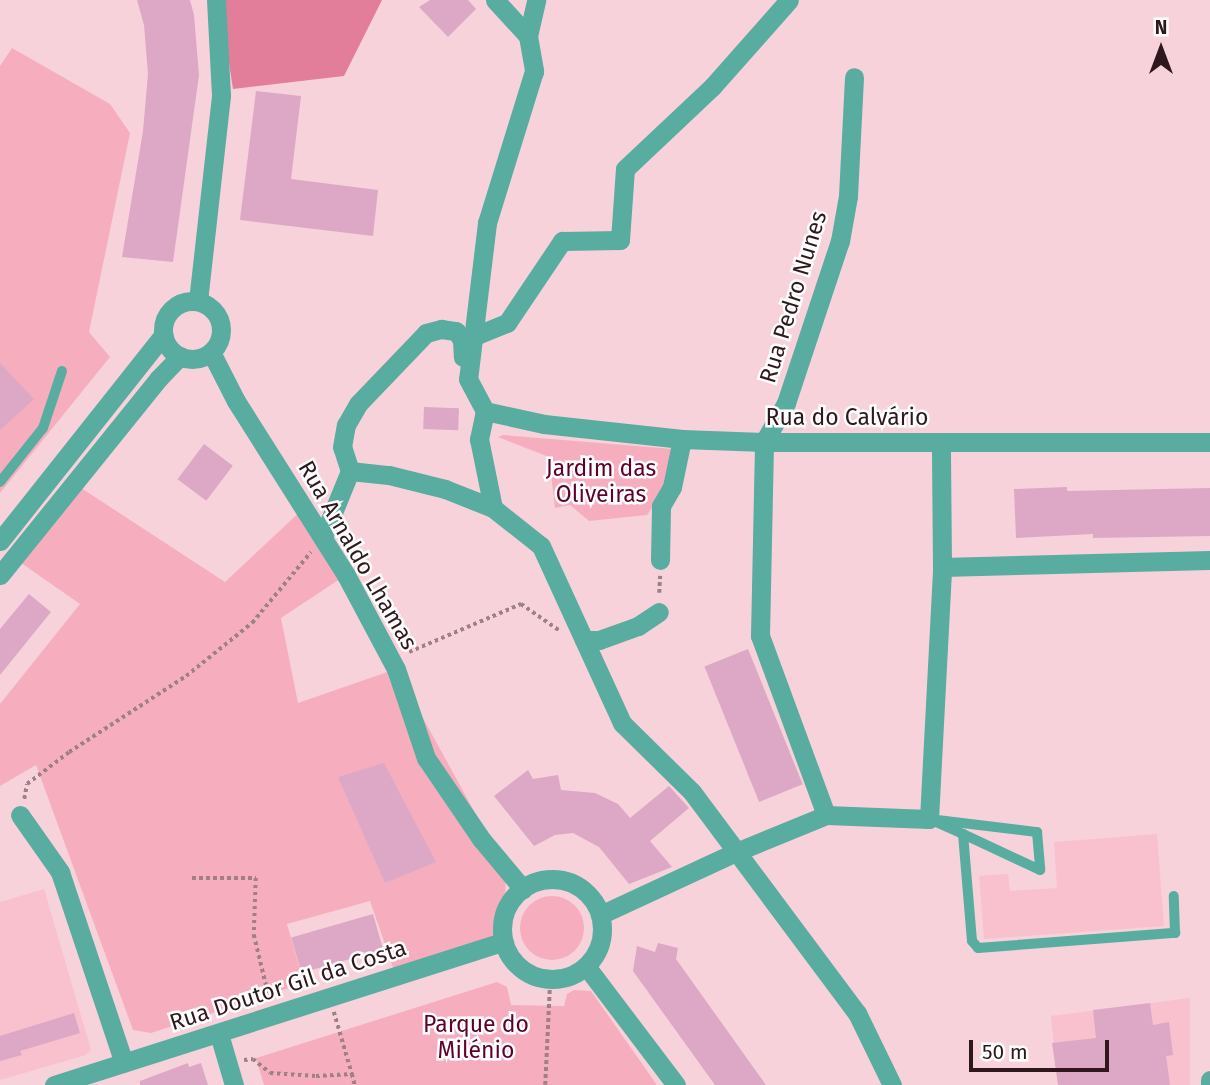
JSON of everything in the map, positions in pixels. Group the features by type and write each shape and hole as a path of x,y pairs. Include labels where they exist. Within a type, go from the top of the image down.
{"street":[{"path":"198,302 221,95 216,0"},
{"path":"495,0 528,36"},
{"path":"493,508 479,439 485,411 468,379 471,337 487,223 534,71 528,36 536,0"},
{"path":"471,337 507,323 562,241 620,240 625,169 712,87 789,0"},
{"name":"Rua Pedro Nunes","path":"764,442 786,403 840,241 848,196 854,77"},
{"path":"183,302 198,302 213,309 221,324 221,335 211,352 197,359 180,356 168,347 163,335 164,322 172,309 183,302"},
{"path":"323,537 350,471 342,447 346,425 358,404 426,334 441,329 456,331 462,340 465,383 471,384"},
{"path":"0,541 163,335"},
{"name":"Rua Arnaldo Lhamas","path":"211,352 236,401 323,537 391,660 426,758 482,840 523,888"},
{"path":"0,575 158,379 180,356"},
{"name":"Rua do Calvário","path":"485,411 544,424 682,439 764,442 1210,442"},
{"path":"660,560 661,506 672,487 682,439"},
{"path":"764,442 760,636 827,816"},
{"path":"600,915 736,852 827,816 929,819 942,566 941,442"},
{"path":"350,471 389,475 445,489 493,508 541,546 622,723 692,792 857,1013 892,1085"},
{"path":"942,566 1210,560"},
{"path":"582,635 599,640 638,626 659,612"},
{"path":"20,816 60,872 124,1063"},
{"path":"537,881 568,882 593,900 600,915 600,942 586,966 564,977 551,979 534,976 510,956 504,941 505,912 523,888 537,881"},
{"name":"Rua Doutor Gil da Costa","path":"54,1085 83,1079 124,1063 504,941"},
{"path":"586,966 676,1085"},
{"path":"219,1034 234,1085"},
{"path":"1210,1080 1210,1085"}],"lane":[{"path":"0,482 43,428 62,371"},
{"path":"929,819 1037,832 1041,870 963,834 929,819"},
{"path":"963,834 972,941 978,948 1175,933 1174,896"}],"path":[{"path":"20,816 27,784 69,752 186,676 252,623 323,537"},
{"path":"659,612 660,560"},
{"path":"391,660 521,604 558,630 582,635"},
{"path":"192,878 256,878 254,935 274,1016"},
{"path":"545,1085 551,979"},
{"path":"330,998 355,1085"},
{"path":"228,1064 253,1059 270,1073 316,1076 352,1074"}],"shaded area":[{"path":"219,0 382,0 344,76 233,89"},
{"path":"1157,834 1164,926 984,939 979,876 1008,874 1010,891 1057,888 1054,842"},
{"path":"44,889 91,1050 86,1055 0,1080 0,902"},
{"path":"1190,998 1190,1085 1058,1085 1051,1016"}],"green space":[{"path":"12,48 110,104 130,133 89,332 110,357 0,493 0,66"},
{"name":"Jardim das Oliveiras","path":"503,435 673,449 664,490 647,515 589,521 570,505 555,508 549,457 498,437"},
{"path":"75,484 225,582 305,507 346,575 281,618 298,703 396,669 506,869 504,941 396,976 370,901 287,924 304,983 151,1033 133,1030 36,765 0,786 0,704 80,604 14,558"},
{"path":"546,896 558,896 575,905 582,916 582,940 575,951 558,960 546,960 534,955 525,946 520,934 520,922 525,910 534,901"},
{"name":"Parque do Milénio","path":"497,982 507,987 511,1005 564,1006 567,994 574,990 591,991 657,1085 264,1085 256,1059 253,1059"}],"building":[{"path":"137,0 190,0 194,15 199,75 173,262 122,257 143,131 148,74 144,25"},
{"path":"430,0 468,0 476,9 448,37 419,7"},
{"path":"256,91 301,96 291,179 378,190 373,236 240,220"},
{"path":"0,363 34,399 0,430"},
{"path":"424,407 459,408 458,430 423,429"},
{"path":"204,444 233,466 206,501 178,479"},
{"path":"1067,487 1067,491 1210,488 1210,536 1093,538 1093,534 1016,538 1014,489"},
{"path":"29,594 51,612 0,675 0,629"},
{"path":"748,649 803,784 759,802 704,667"},
{"path":"384,763 436,862 385,883 338,777"},
{"path":"528,770 533,779 558,775 561,790 595,793 618,804 630,818 669,786 689,808 650,841 672,867 629,884 599,847 573,833 555,835 534,846 494,796"},
{"path":"373,914 383,950 301,973 291,937"},
{"path":"658,943 678,948 676,959 766,1085 715,1085 633,971 637,946 655,952"},
{"path":"1150,1003 1153,1025 1169,1022 1173,1055 1166,1056 1170,1085 1058,1085 1052,1043 1096,1038 1093,1010"},
{"path":"74,1013 80,1033 20,1051 22,1055 0,1061 0,1036"},
{"path":"188,1063 189,1067 201,1063 208,1085 140,1085 140,1081"}]}
